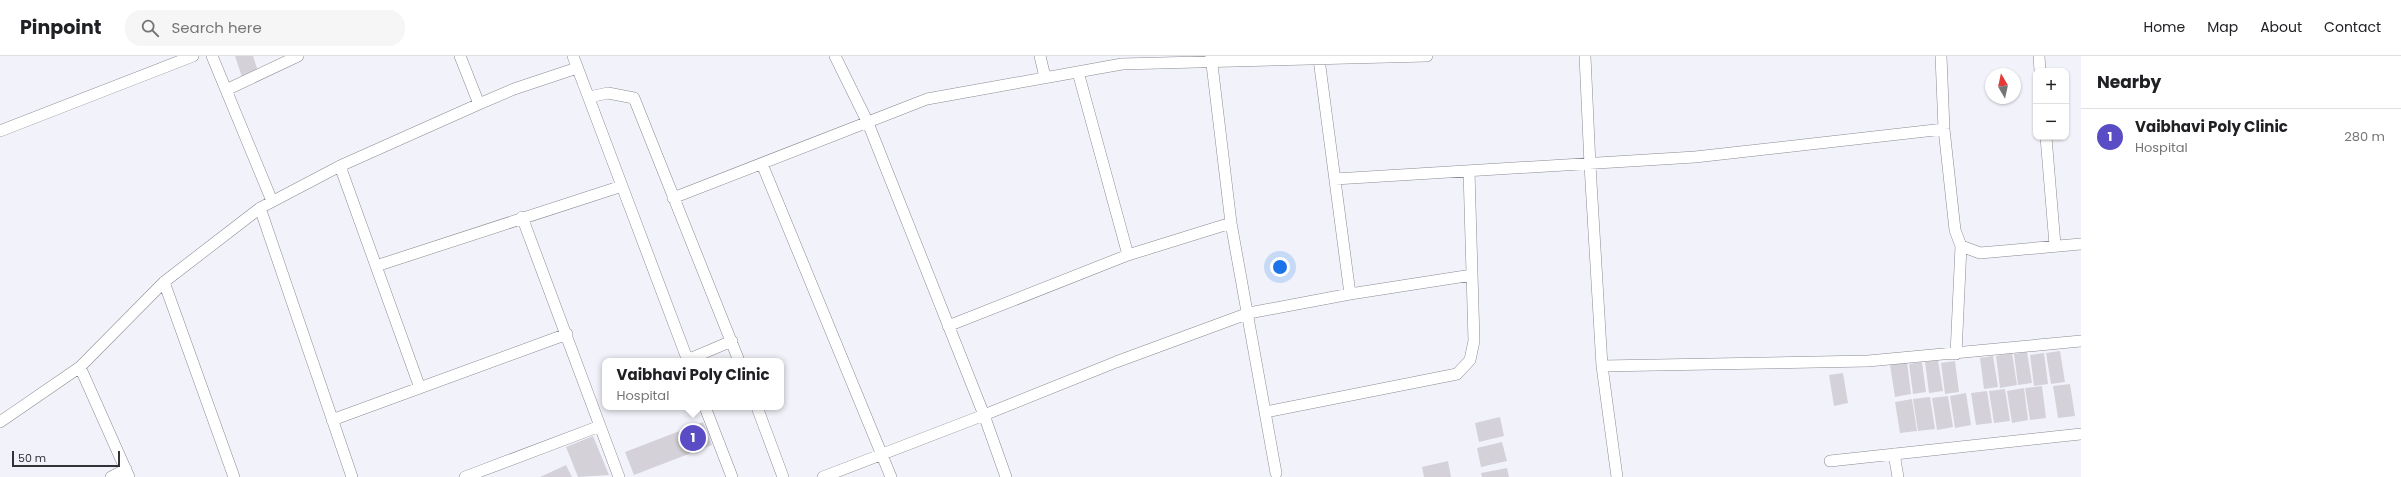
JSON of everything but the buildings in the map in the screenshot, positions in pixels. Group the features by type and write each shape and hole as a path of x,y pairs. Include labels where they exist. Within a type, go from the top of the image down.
{"street":[{"path":"0,131 193,56"},
{"path":"212,56 272,201"},
{"path":"226,90 298,56"},
{"path":"460,56 479,104"},
{"path":"573,56 590,97 687,358"},
{"path":"835,56 868,123 984,415 1006,477"},
{"path":"1040,56 1046,77"},
{"path":"673,198 927,99 1122,64 1211,59 1319,59 1428,56"},
{"path":"1585,56 1602,366 1617,477"},
{"path":"1941,56 1944,129 1955,230 1961,246 1956,354"},
{"path":"2039,56 2040,68"},
{"path":"1211,59 1231,223 1276,473"},
{"path":"1319,59 1350,294"},
{"path":"0,422 80,366 164,282 260,208 340,166 479,104 514,89 577,68"},
{"path":"1078,72 1128,255"},
{"path":"590,97 608,93 634,98 738,358"},
{"path":"1335,179 1590,165 1695,157 1944,129"},
{"path":"2046,140 2055,245"},
{"path":"762,164 891,477"},
{"path":"340,166 420,388"},
{"path":"1266,412 1457,374 1470,360 1474,341 1469,171"},
{"path":"376,266 522,217 622,186"},
{"path":"260,208 352,477"},
{"path":"522,217 567,334 619,477"},
{"path":"948,326 1128,255 1231,223"},
{"path":"1961,246 1980,253 2055,245 2081,244"},
{"path":"823,477 882,456 1116,362 1248,313 1350,294 1472,275"},
{"path":"164,282 234,477"},
{"path":"332,420 567,334"},
{"path":"693,358 732,341"},
{"path":"1602,366 1868,361 1956,354 2081,341"},
{"path":"80,366 127,473 111,477"},
{"path":"706,410 732,477"},
{"path":"758,410 783,477"},
{"path":"465,477 600,426"},
{"path":"1830,461 2081,434"},
{"path":"1894,454 1898,477"}],"place":[{"name":"Vaibhavi Poly Clinic","path":"693,438"}]}
